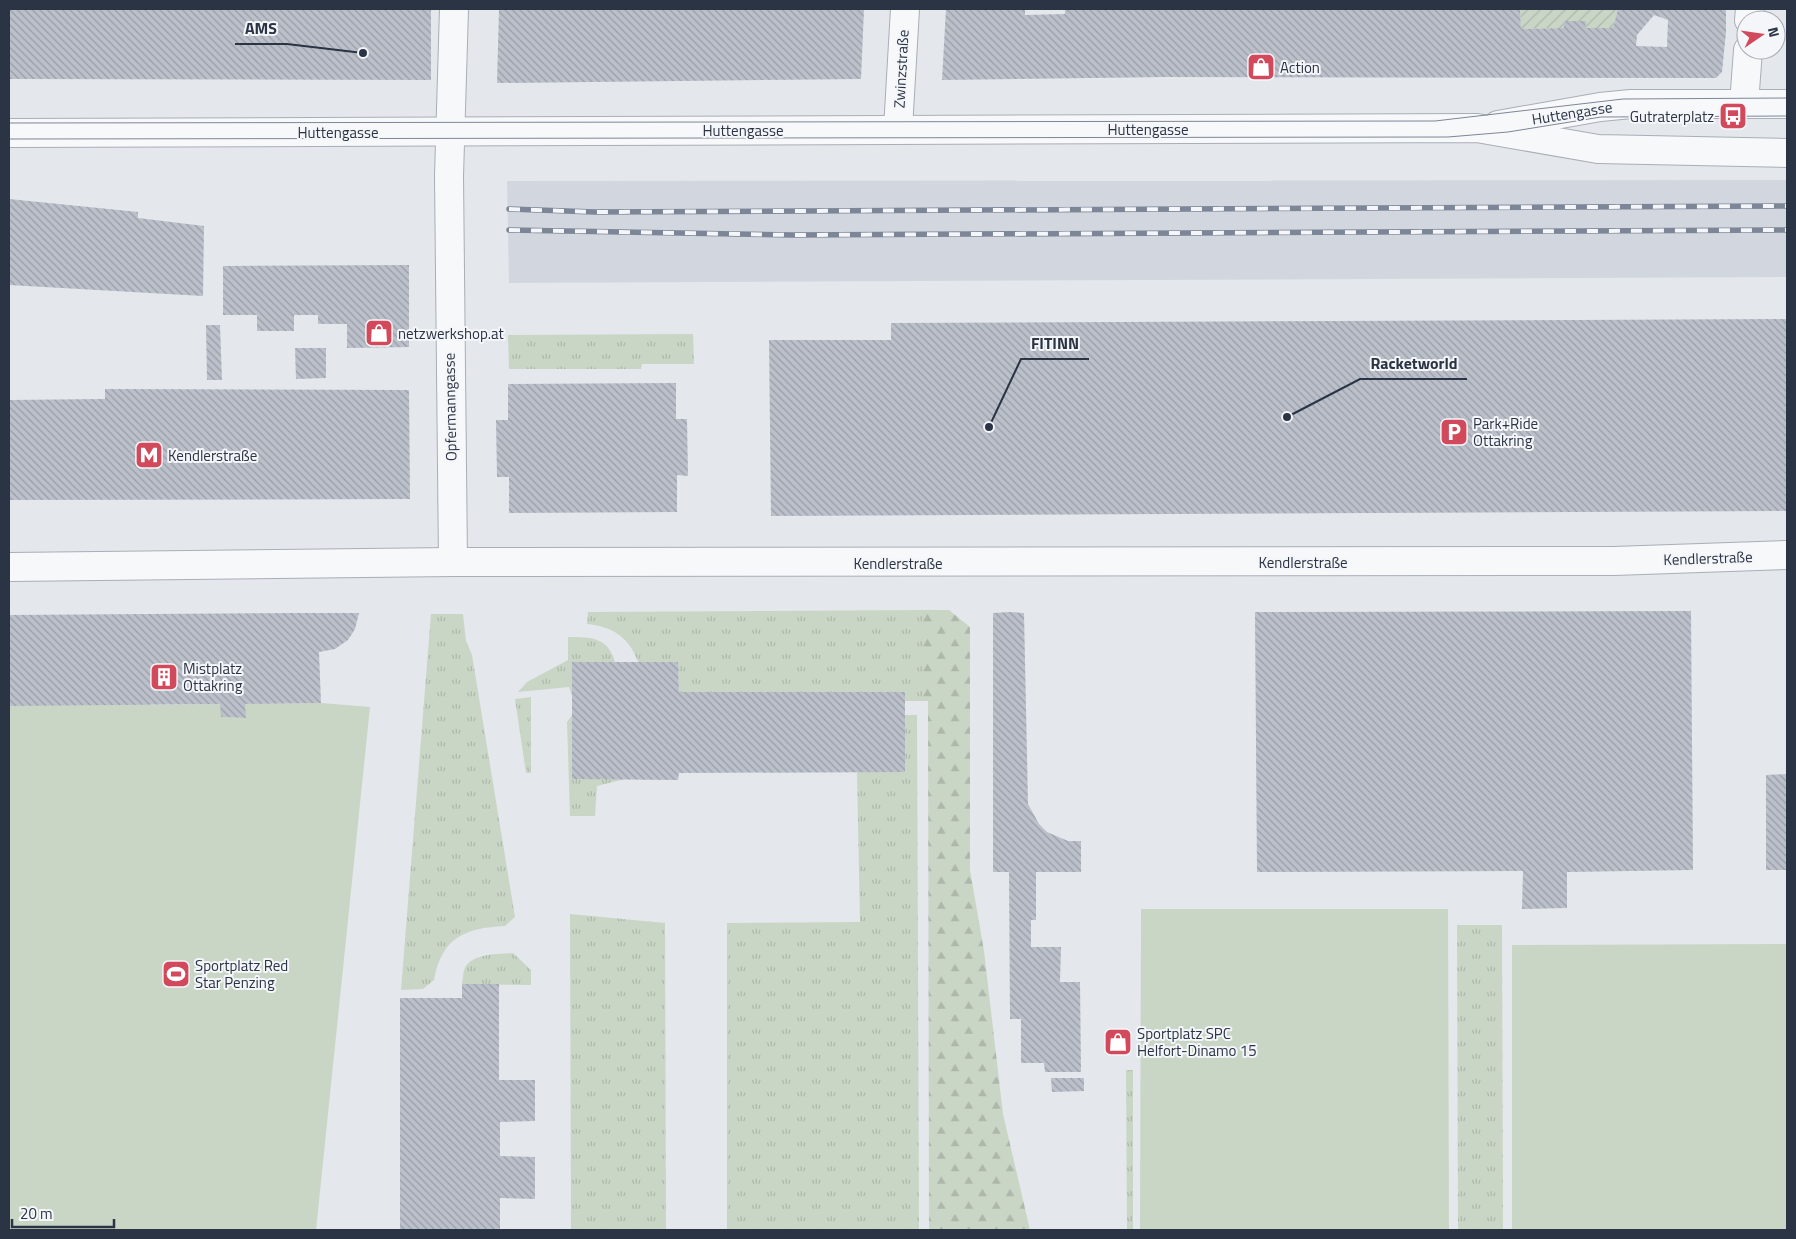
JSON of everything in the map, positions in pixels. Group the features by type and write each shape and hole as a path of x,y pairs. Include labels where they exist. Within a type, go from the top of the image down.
{"street":[{"name":"Opfermanngasse","path":"453,562 449,176 454,9"},
{"name":"Zwinzstraße","path":"898,130 905,9"},
{"path":"1744,104 1747,60"},
{"name":"Huttengasse","path":"9,132 1477,128 1631,104 1787,104"},
{"name":"Huttengasse","path":"1477,128 1598,149 1787,153"},
{"name":"Kendlerstraße","path":"9,567 453,562 1614,561 1787,555"}],"shaded area":[{"path":"1787,180 1787,277 509,283 507,181"}],"green space":[{"path":"1520,9 1618,9 1613,28 1585,28 1585,21 1564,21 1564,28 1521,29"},
{"path":"693,334 694,364 642,364 641,369 509,369 508,335"},
{"path":"923,610 923,701 905,701 905,692 679,692 678,662 638,662 630,646 619,635 604,627 587,624 588,612"},
{"path":"923,610 949,610 970,627 970,870 984,951 1003,1114 1030,1230 929,1230 928,701 923,701"},
{"path":"431,614 463,614 466,641 472,655 515,917 505,926 478,929 458,938 449,945 443,954 434,980 423,989 401,990"},
{"path":"568,637 584,637 598,640 608,648 615,662 572,662 572,696 569,687 518,692 527,682 568,660"},
{"name":"Sportplatz Red Star Penzing","path":"149,653 149,705 220,704 222,717 245,718 245,704 321,703 370,707 316,1230 9,1230 9,683 66,683"},
{"path":"531,697 531,773 526,773 515,699"},
{"path":"572,715 572,779 625,779 597,786 595,816 570,816 567,722"},
{"path":"905,715 917,715 919,1230 727,1230 727,923 860,922 857,772 905,772"},
{"path":"1141,909 1448,909 1449,1230 1140,1230"},
{"path":"570,914 665,923 666,1230 571,1230"},
{"path":"1457,925 1502,925 1503,1230 1458,1230"},
{"path":"1787,944 1787,1230 1512,1230 1512,945"},
{"path":"513,953 531,970 531,985 462,984 465,968 473,959 486,955"},
{"path":"1126,1070 1133,1070 1133,1230 1127,1230"}],"building":[{"path":"9,9 431,9 431,80 9,79"},
{"path":"499,9 864,9 861,79 497,83"},
{"path":"946,9 1025,9 1025,15 1065,14 1065,9 1520,9 1521,29 1564,28 1564,21 1586,21 1585,28 1613,28 1618,9 1726,9 1722,72 1716,78 1166,77 942,80","holes":["1654,15 1668,20 1667,47 1636,46 1637,35"]},
{"path":"9,199 138,212 138,218 204,226 203,296 9,285"},
{"path":"409,265 409,347 347,348 347,324 318,324 318,315 294,315 294,331 257,331 257,315 223,315 223,266"},
{"path":"1787,319 1787,511 771,516 769,340 891,340 891,323"},
{"path":"206,325 220,325 222,380 207,380"},
{"path":"295,348 326,348 326,378 296,379"},
{"path":"676,383 676,419 687,419 688,476 677,475 677,512 509,513 509,477 497,477 496,420 508,420 508,384"},
{"path":"105,389 409,390 410,499 9,500 9,400 105,399"},
{"path":"1691,611 1693,870 1567,872 1567,908 1522,909 1523,871 1257,872 1255,612"},
{"name":"Mistplatz Ottakring","path":"359,613 355,629 348,640 335,649 319,652 321,703 245,704 246,718 221,717 220,704 9,706 9,615"},
{"path":"993,613 1024,613 1028,804 1039,824 1047,832 1068,841 1081,841 1081,872 1036,872 1036,920 1031,920 1031,947 1061,947 1060,982 1080,982 1081,1072 1045,1072 1044,1063 1021,1063 1021,1019 1010,1019 1009,872 993,872"},
{"path":"572,662 678,662 679,692 905,692 905,772 679,773 678,780 572,779"},
{"path":"1787,774 1787,870 1766,870 1766,775"},
{"path":"462,984 499,984 499,1080 535,1080 535,1121 500,1122 500,1156 535,1157 535,1199 500,1198 500,1230 400,1230 400,998 462,998"},
{"path":"1051,1078 1084,1078 1084,1091 1052,1092"}],"tram line":[{"path":"9,123 1435,121 1623,99 1787,98"},
{"path":"9,139 1448,137 1508,132 1601,117 1787,116"}],"railway":[{"path":"509,209 595,212 1787,206"},
{"path":"509,230 793,235 1787,230"}],"place":[{"name":"AMS","path":"363,53"},
{"name":"Action","path":"1261,67"},
{"name":"Gutraterplatz","path":"1733,116"},
{"name":"netzwerkshop.at","path":"379,333"},
{"name":"Racketworld","path":"1287,417"},
{"name":"FITINN","path":"989,427"},
{"name":"Park+Ride Ottakring","path":"1454,432"},
{"name":"Kendlerstraße","path":"149,455"},
{"name":"Mistplatz Ottakring","path":"164,677"},
{"name":"Sportplatz Red Star Penzing","path":"176,974"},
{"name":"Sportplatz SPC Helfort-Dinamo 15","path":"1118,1042"}]}
